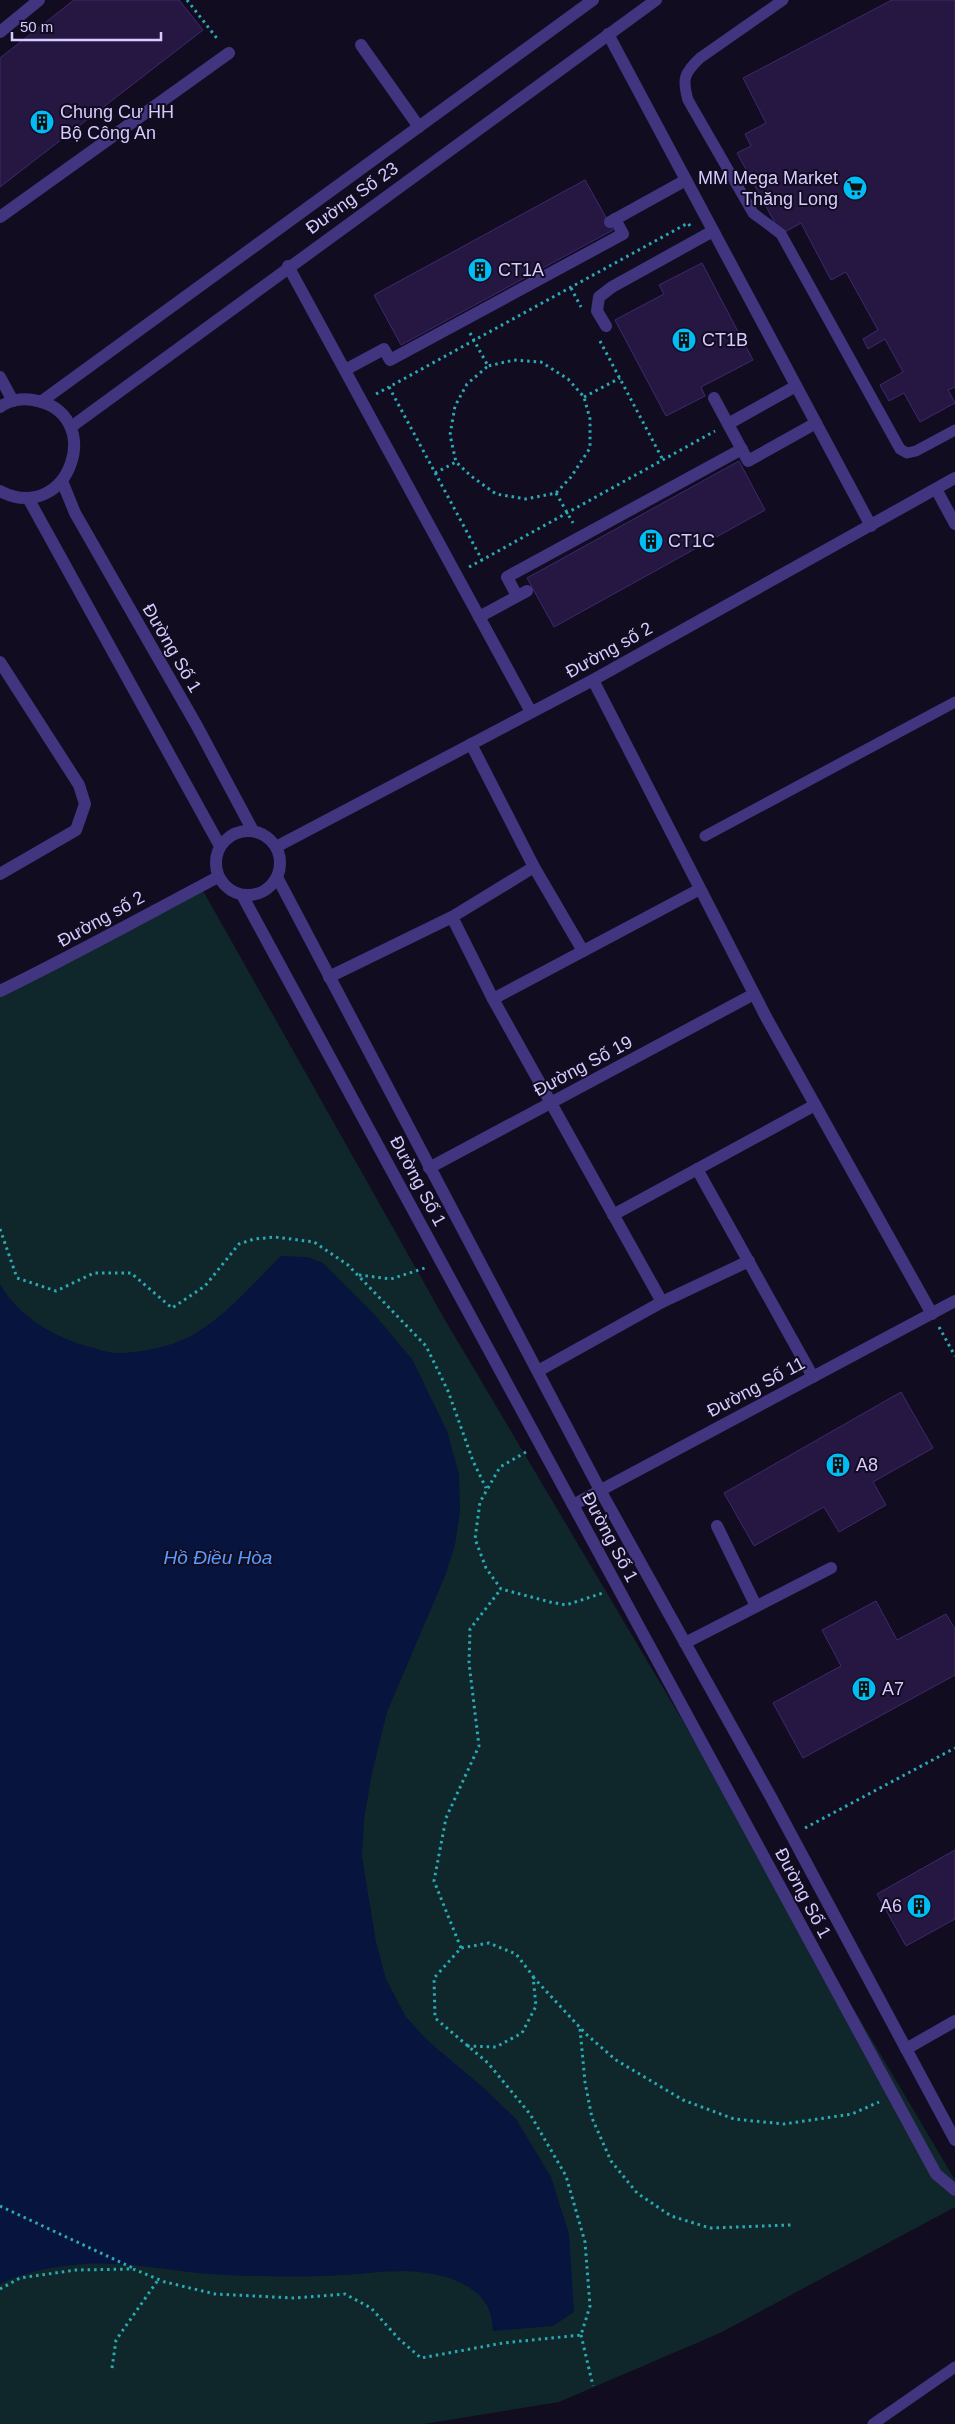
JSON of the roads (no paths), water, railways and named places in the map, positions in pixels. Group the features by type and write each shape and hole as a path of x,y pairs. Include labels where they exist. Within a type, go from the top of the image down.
{"street":[{"path":"0,32 39,0"},
{"name":"Đường Số 23","path":"42,402 593,0"},
{"name":"Đường Số 23","path":"71,427 288,266 656,0"},
{"path":"608,34 871,526"},
{"path":"361,45 419,127"},
{"path":"0,217 228,53"},
{"path":"345,370 384,349 390,360 623,234 612,220 686,180"},
{"path":"606,326 597,311 599,298 612,287 713,231"},
{"path":"288,266 531,712"},
{"path":"0,377 13,401"},
{"path":"728,424 796,386"},
{"path":"0,406 23,398 42,402 59,411 71,427 75,446 72,465 62,481 47,493 28,498 3,496"},
{"path":"714,398 748,461 816,423"},
{"path":"479,617 522,594 507,577 742,449"},
{"name":"Đường số 2","path":"276,847 593,680 955,478"},
{"name":"Đường Số 1","path":"62,481 75,512 253,831"},
{"path":"936,489 955,524"},
{"path":"28,498 220,846"},
{"path":"0,662 79,785 85,804 76,830 0,874"},
{"path":"593,680 754,994 932,1314"},
{"path":"471,744 534,867 583,951"},
{"path":"253,831 270,840 276,847 280,857 277,877 272,884 259,894 242,895 228,889 218,876 216,861 220,846 234,834 253,831"},
{"path":"329,977 452,917 534,867"},
{"name":"Đường số 2","path":"0,992 218,876"},
{"name":"Đường Số 1","path":"277,877 600,1490 792,1836 955,2140"},
{"path":"493,999 700,889"},
{"name":"Đường Số 1","path":"242,895 893,2096 936,2174 955,2190"},
{"path":"452,917 493,999 662,1302"},
{"name":"Đường Số 19","path":"429,1168 754,994"},
{"path":"613,1215 816,1105"},
{"path":"697,1169 813,1377"},
{"path":"538,1371 662,1302 749,1261"},
{"name":"Đường Số 11","path":"573,1505 955,1301"},
{"path":"717,1526 756,1606"},
{"path":"685,1643 831,1568"},
{"path":"906,2049 955,2021"}],"lane":[{"path":"783,0 700,58 688,69 684,84 688,100 753,213 781,234 900,449 908,453 916,451 955,430"},
{"path":"705,836 955,702"},
{"path":"872,2424 955,2367"}],"water":[{"name":"Hồ Điều Hòa","path":"281,1256 307,1257 323,1263 373,1313 412,1359 447,1431 459,1474 460,1512 455,1545 445,1576 387,1712 372,1773 364,1820 362,1857 376,1942 386,1979 406,2017 426,2039 486,2090 516,2119 551,2177 569,2234 574,2312 553,2326 493,2331 491,2314 488,2307 474,2291 459,2282 445,2277 417,2272 403,2271 316,2276 255,2276 206,2274 120,2264 84,2264 41,2270 0,2284 0,1284 8,1296 28,1317 53,1333 80,1344 108,1352 137,1352 178,1342 208,1325 230,1307"}],"place":[{"name":"Chung Cư HH Bộ Công An","path":"42,122"},
{"name":"MM Mega Market Thăng Long","path":"855,188"},
{"name":"CT1A","path":"480,270"},
{"name":"CT1B","path":"684,340"},
{"name":"CT1C","path":"651,541"},
{"name":"A8","path":"838,1465"},
{"name":"A7","path":"864,1689"},
{"name":"A6","path":"919,1906"}]}
